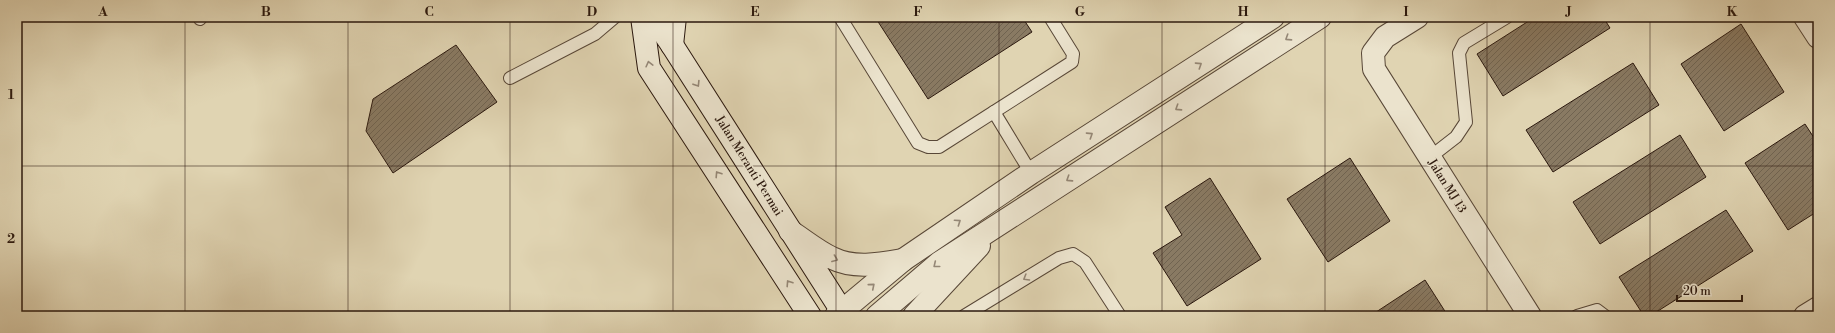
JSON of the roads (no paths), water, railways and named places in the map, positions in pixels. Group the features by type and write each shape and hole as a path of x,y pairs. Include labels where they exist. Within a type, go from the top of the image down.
{"street":[{"path":"642,17 649,68 810,316"},
{"name":"Jalan Meranti Permai","path":"653,17 672,44 841,314"},
{"path":"672,44 675,17"},
{"path":"841,314 902,260 1031,173 1273,17"},
{"path":"877,316 939,263 1320,17"},
{"name":"Jalan MJ 13","path":"1417,17 1385,37 1373,53 1374,69 1530,316"},
{"path":"1805,17 1818,37"},
{"path":"914,316 1002,222"},
{"path":"790,231 832,259 855,265 881,264 902,260"},
{"path":"1805,316 1818,308"}],"lane":[{"path":"510,78 595,34 615,17"},
{"path":"840,17 918,143 928,147 938,147 1072,62 1073,54 1050,17"},
{"path":"1430,158 1456,137 1466,122 1459,53 1464,43 1507,17"},
{"path":"994,112 1031,173"},
{"path":"964,316 1059,258 1073,254 1085,262 1120,316"},
{"path":"1577,316 1597,310 1605,316"}]}
